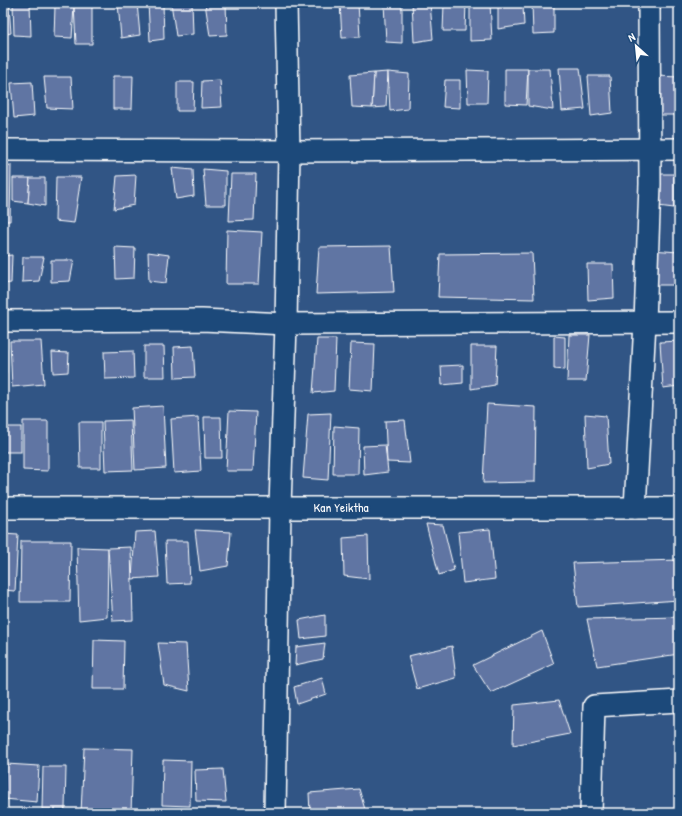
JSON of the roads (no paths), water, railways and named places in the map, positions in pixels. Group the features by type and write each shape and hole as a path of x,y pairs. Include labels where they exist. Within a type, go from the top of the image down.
{"street":[{"path":"276,813 280,507 286,324 289,151 286,3"},
{"path":"635,508 645,322 650,150 649,3"},
{"path":"3,150 679,150"},
{"path":"3,321 202,320 286,324 679,322"},
{"name":"Kan Yeiktha","path":"3,508 679,508"},
{"path":"592,813 594,706 679,701"}]}
